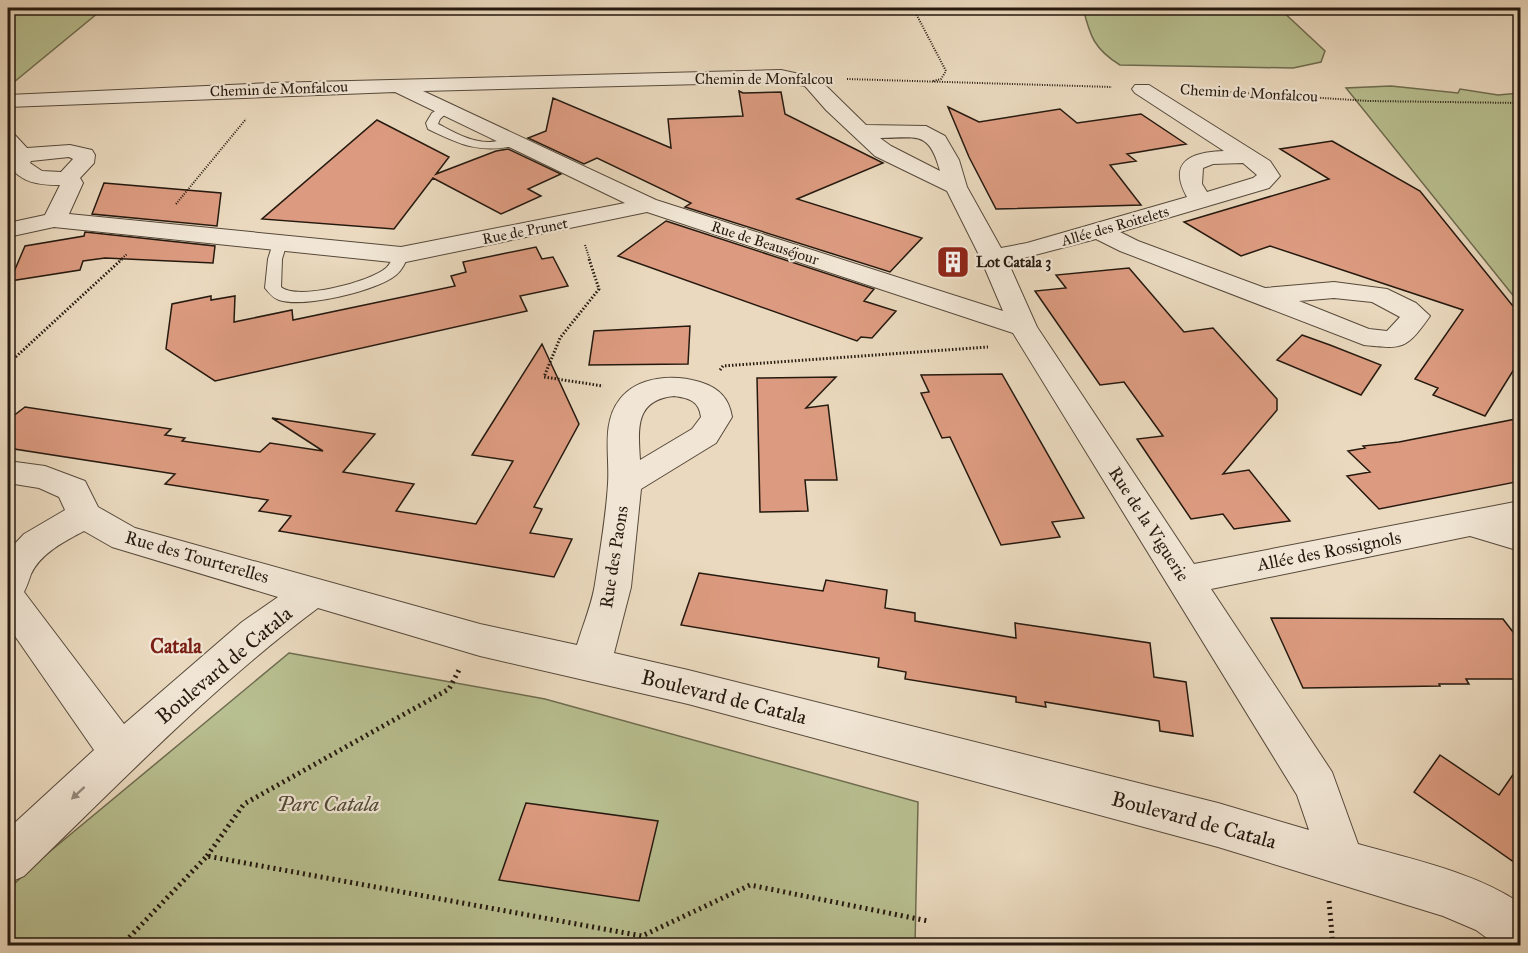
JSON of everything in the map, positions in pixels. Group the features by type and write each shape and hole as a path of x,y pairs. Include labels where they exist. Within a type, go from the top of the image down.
{"street":[{"name":"Chemin de Monfalcou","path":"8,101 394,85 781,76 811,82"},
{"path":"811,82 883,151 956,187"},
{"name":"Rue de Beauséjour","path":"394,85 648,205 1028,336"},
{"name":"Allée des Roitelets","path":"993,257 1030,250 1100,231 1261,183 1269,176 1262,166 1142,89"},
{"name":"Rue de la Viguerie","path":"860,131 926,132 938,140 948,160 956,187 993,257 1028,336 1316,786 1334,833 1338,860"},
{"path":"14,147 19,164 28,175 67,179 72,183 54,220"},
{"path":"1200,200 1191,184 1192,165 1210,158 1247,156"},
{"name":"Rue de Prunet","path":"8,230 54,220 401,255 648,205"},
{"path":"1100,231 1129,246 1263,296"},
{"path":"646,392 665,387 703,392"},
{"name":"Rue des Paons","path":"591,665 613,587 625,483 626,418 632,403 646,392"},
{"name":"Rue des Paons","path":"625,483 708,433 716,416 713,402 703,392"},
{"path":"8,472 45,477 73,489 84,515 34,544 13,568 8,588"},
{"name":"Allée des Rossignols","path":"1186,580 1521,513"},
{"name":"Rue des Tourterelles","path":"84,515 124,538 314,591"},
{"name":"Allée des Rossignols","path":"1472,523 1521,538"},
{"name":"Boulevard de Catala","path":"8,860 121,753 256,633 314,591 480,640 688,687 1094,793 1338,860 1446,893 1493,914 1521,930"},
{"path":"8,598 121,753"}],"lane":[{"path":"280,243 275,259 273,288 283,296 303,297 363,285 380,279 393,270 401,255"}],"path":[{"path":"913,8 946,71 941,79 927,82"},
{"name":"Chemin de Monfalcou","path":"811,82 857,79 1198,90 1369,101 1521,103"},
{"path":"578,221 598,289 560,338 544,377 646,392"},
{"path":"703,392 723,366 1028,336"},
{"path":"121,945 207,856 244,804 449,689 462,663"},
{"path":"207,856 642,936 750,885 928,921"}],"green space":[{"path":"8,8 104,8 8,87"},
{"path":"1083,8 1279,8 1325,51 1321,62 1293,68 1120,65 1104,53 1094,41"},
{"path":"1391,86 1458,93 1460,89 1498,95 1520,93 1520,304 1346,88"},
{"name":"Parc Catala","path":"289,653 545,699 918,802 915,945 8,946 8,890 36,863"}],"building":[{"path":"739,91 743,93 781,92 785,114 883,163 797,199 922,238 890,272 685,207 691,203 597,158 584,164 528,138 546,131 553,98 671,148 668,119 743,116"},
{"path":"948,107 979,122 1060,109 1077,123 1141,114 1186,144 1127,154 1136,161 1110,165 1141,205 996,209 969,157"},
{"path":"377,120 449,157 436,174 496,151 508,149 561,174 528,189 541,196 501,214 433,178 394,229 262,219"},
{"path":"1332,141 1420,191 1521,316 1521,358 1485,416 1433,395 1438,388 1415,379 1463,310 1270,246 1241,256 1184,222 1329,179 1280,149"},
{"path":"104,183 221,193 217,226 92,214"},
{"path":"666,221 874,289 864,301 896,311 872,338 861,337 857,341 618,256"},
{"path":"85,232 215,246 213,263 105,258 83,261 80,270 10,281 25,246 84,236"},
{"path":"536,247 542,259 553,257 568,286 520,296 527,311 215,381 166,349 172,304 211,296 211,300 235,296 234,322 292,310 293,320 455,286 451,276 466,272 463,262"},
{"path":"1129,268 1184,332 1213,328 1277,399 1277,410 1223,474 1249,470 1290,521 1234,529 1223,514 1191,519 1137,439 1163,436 1124,382 1100,385 1035,291 1066,288 1056,275"},
{"path":"690,326 688,364 589,365 594,331"},
{"path":"1302,335 1381,365 1361,395 1277,360"},
{"path":"542,344 579,424 534,507 542,509 530,533 572,539 554,577 279,531 291,516 259,511 268,500 165,484 175,474 8,448 8,420 25,407 171,429 165,435 185,438 182,441 260,452 270,443 323,451 272,418 375,434 343,472 414,484 396,511 476,524 513,461 472,455"},
{"path":"1002,374 1084,518 1052,522 1060,537 1001,545 950,437 942,438 921,393 929,392 921,375"},
{"path":"836,377 806,408 828,405 837,480 805,480 808,511 760,512 757,378"},
{"path":"1521,418 1521,481 1379,509 1347,476 1370,472 1348,451 1365,448 1363,446 1399,442"},
{"path":"699,573 823,591 826,580 887,590 885,608 915,613 915,621 1016,638 1015,623 1150,643 1154,677 1186,682 1193,736 1160,731 1159,721 1045,702 1046,707 1016,702 1016,697 905,679 906,672 878,667 879,658 681,625"},
{"path":"1271,618 1503,619 1513,632 1521,632 1521,679 1466,679 1469,684 1439,684 1440,686 1303,688"},
{"path":"1440,755 1499,795 1521,763 1521,867 1414,792"},
{"path":"526,803 658,821 639,901 499,880"}],"place":[{"name":"Lot Catala 3","path":"953,262"}],"district":[{"name":"Catala","path":"176,646"}]}
